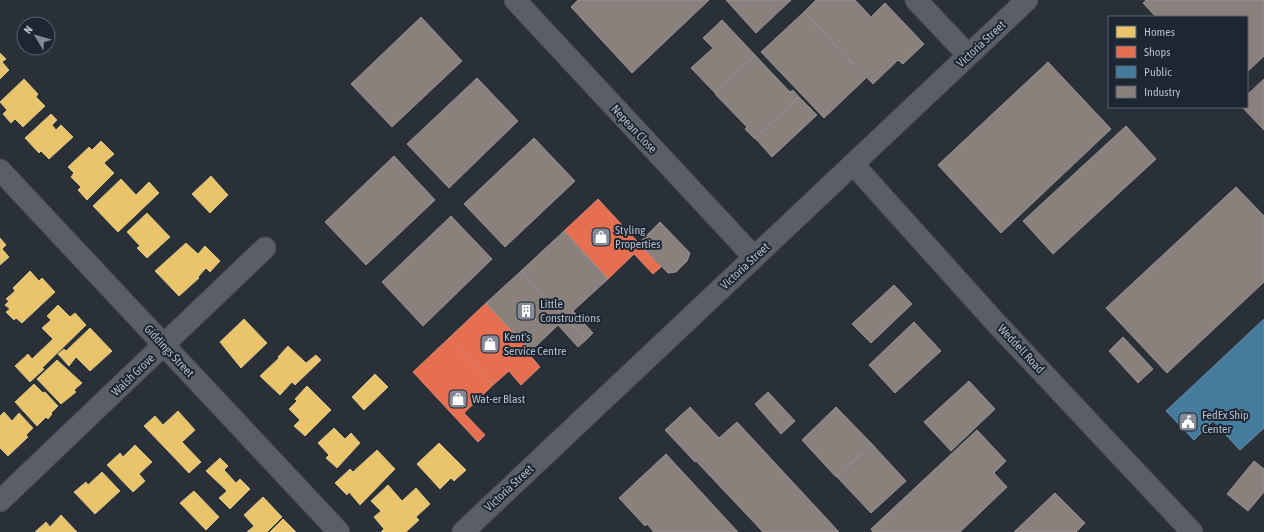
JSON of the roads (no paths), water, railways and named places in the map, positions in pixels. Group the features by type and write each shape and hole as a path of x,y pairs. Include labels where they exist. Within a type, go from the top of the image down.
{"street":[{"name":"Nepean Close","path":"515,0 754,257"},
{"path":"916,0 968,55"},
{"name":"Victoria Street","path":"463,532 1027,0"},
{"name":"Weddell Road","path":"853,164 997,324 1192,532"},
{"name":"Giddings Street","path":"0,170 339,532"},
{"name":"Walsh Grove","path":"0,501 265,248"}],"place":[{"name":"Styling Properties","path":"601,237"},
{"name":"Little Constructions","path":"526,311"},
{"name":"Kent's Service Centre","path":"490,344"},
{"name":"Wat-er Blast","path":"458,399"},
{"name":"FedEx Ship Center","path":"1188,422"}]}
